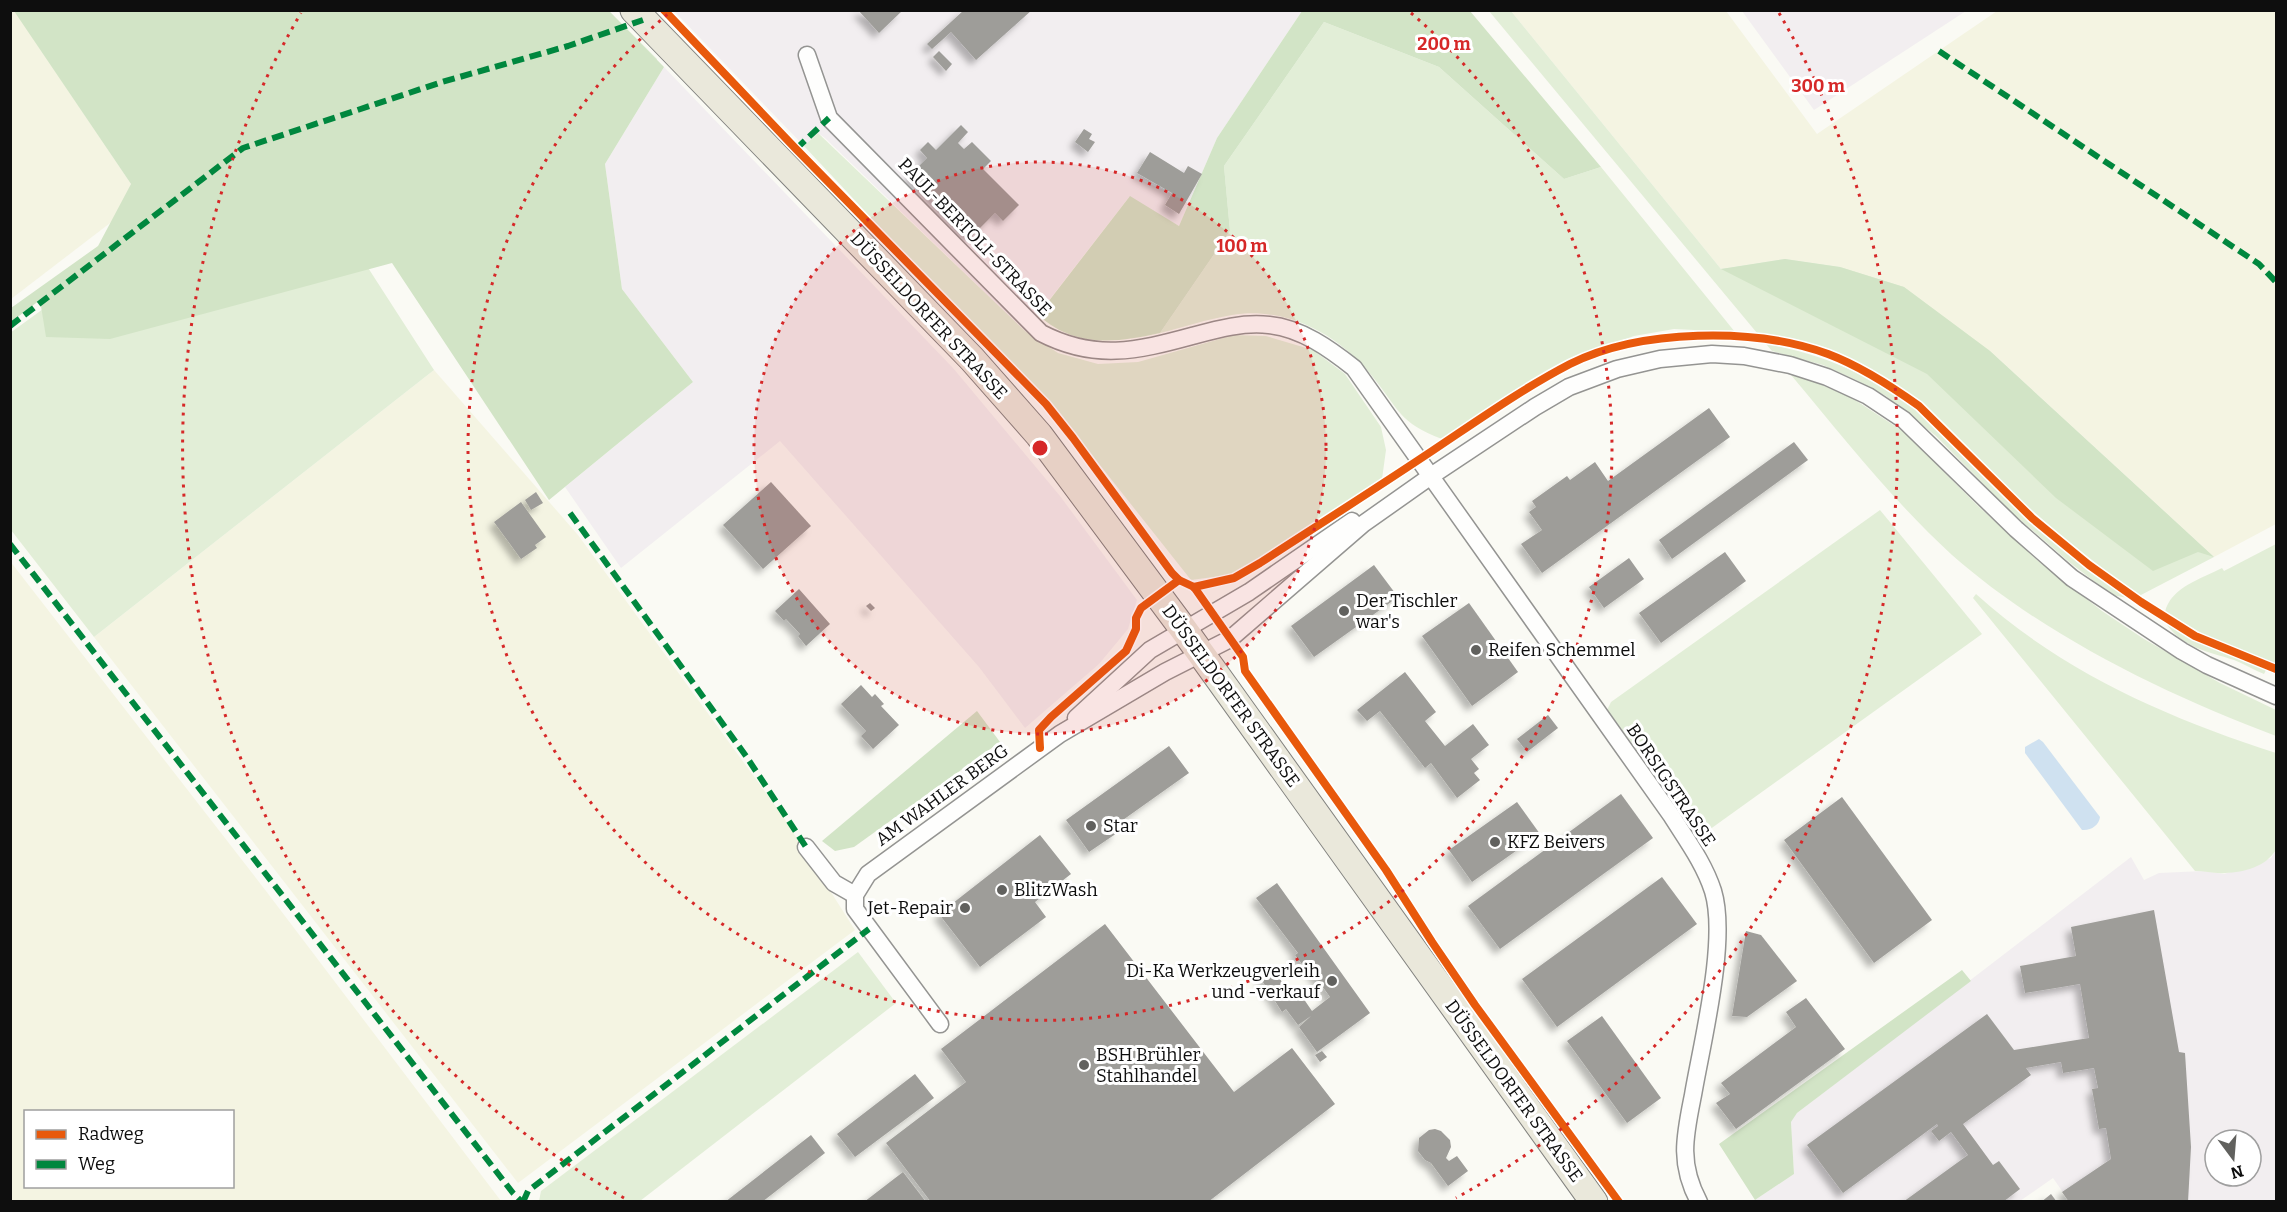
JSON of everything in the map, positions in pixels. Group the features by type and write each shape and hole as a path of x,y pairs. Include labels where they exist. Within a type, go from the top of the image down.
{"main road":[{"name":"DÜSSELDORFER STRASSE","path":"634,10 972,358 1039,435 1184,630 1594,1202"}],"street":[{"name":"PAUL-BERTOLI-STRASSE","path":"807,55 829,118 1041,333 1061,344 1084,350 1119,352 1155,346 1215,329 1243,324 1271,325 1294,332 1335,352 1354,368 1431,476"},
{"path":"1431,476 1569,387 1617,369 1660,358 1712,354 1768,360 1790,365 1848,386 1886,408 1920,435 2001,515 2072,578 2206,665 2277,696"},
{"name":"AM WAHLER BERG","path":"1060,734 1092,702 1150,651 1249,592 1354,519 1431,476"},
{"name":"AM WAHLER BERG","path":"855,895 868,874 1060,734 1165,672 1230,639 1337,546 1431,476"},
{"name":"BORSIGSTRASSE","path":"1431,476 1671,815 1698,856 1713,892 1718,928 1714,971 1685,1132 1688,1176 1699,1202"},
{"path":"806,847 834,883 855,895 855,909 940,1024"}],"shaded area":[{"path":"674,11 1302,11 1217,138 1179,226 1129,197 1025,331 825,138 818,133 804,146"},
{"path":"1742,11 1966,11 1814,110"},
{"path":"664,67 953,368 1060,496 1137,600 1128,629 1099,664 1025,728 979,667 780,441 621,568 565,487 693,382 622,289 605,164"},
{"path":"2276,850 2276,1201 2069,1201 2053,1178 2020,1201 1756,1202 1755,1200 1794,1174 1791,1122 1797,1113 2131,857 2144,880 2159,873 2203,871 2224,874 2271,858"}],"green space":[{"path":"14,10 131,184 114,220 11,299 10,11"},
{"path":"14,11 609,11 664,67 605,164 622,289 693,382 549,500 392,263 110,339 46,337 40,300 11,322 11,308 98,246 131,184"},
{"path":"66,11 609,11 657,59 650,86 403,258 332,212 434,370 94,637 11,530 10,333 247,161"},
{"path":"1302,11 1470,11 1601,167 1564,179 1439,67 1324,22 1224,166 1230,231 1160,333 1127,339 1081,338 1052,326 1038,315 1130,196 1179,226 1217,138"},
{"path":"1489,11 1511,11 1721,269 1785,259 1840,267 1904,287 1990,351 2214,557 2139,596 2029,508 1934,415 1908,393 1869,370 1831,353 1793,340 1757,333"},
{"path":"1511,11 1726,11 1817,134 1997,11 2276,11 2276,524 2214,557 1990,351 1840,267 1785,259 1721,269"},
{"path":"1324,22 1439,67 1564,179 1601,167 1735,332 1674,329 1634,336 1575,357 1524,386 1442,439 1408,421 1359,361 1344,348 1328,336 1292,320 1252,313 1232,315 1160,333 1230,231 1224,166"},
{"path":"818,133 1025,331 1058,353 1098,364 1138,362 1234,335 1266,336 1313,350 1345,374 1381,427 1386,450 1382,479 1236,574 1191,580 1046,397 936,287 804,146"},
{"path":"1785,259 1840,267 1904,287 1990,351 2214,557 2198,552 2153,571 2056,498 1927,374 1721,269"},
{"path":"1766,344 1832,362 1874,381 1912,406 1941,430 2024,515 2128,598 2112,595 2069,562 2010,511 1936,436 1886,396 1823,365 1772,351"},
{"path":"434,370 578,535 782,815 855,930 518,1183 94,637"},
{"path":"1791,375 1815,382 1852,398 1904,432 1977,505 2037,560 2102,611 2144,639 2220,683 2276,710 2276,736 2191,701 2106,660 2025,611 1987,584 1952,555 1909,513"},
{"path":"1880,510 1982,634 1702,835 1607,710 1611,702"},
{"path":"2276,544 2276,665 2210,638 2165,612 2173,596 2188,585 2222,568 2224,571"},
{"path":"10,561 266,891 501,1201 11,1201"},
{"path":"1976,594 2044,647 2118,690 2196,724 2276,753 2276,850 2271,856 2254,867 2240,871 2221,873 2195,871 1973,598"},
{"path":"2165,622 2200,641 2267,668 2264,674 2187,643 2179,638"},
{"path":"977,711 1000,742 854,847 835,851 822,841"},
{"path":"858,952 896,1003 640,1201 539,1201 541,1191"},
{"path":"1962,970 1971,981 1797,1113 1791,1122 1794,1174 1755,1200 1719,1144"}],"water":[{"path":"2039,739 2100,817 2094,827 2082,830 2025,753 2025,747"}],"building":[{"path":"858,10 903,10 879,33"},
{"path":"964,10 1032,10 976,60 951,32 932,49 927,44"},
{"path":"939,51 952,64 946,71 933,57"},
{"path":"961,125 968,132 958,143 964,149 972,142 991,161 983,169 1019,205 1003,221 995,213 970,238 909,176 927,158 920,150 928,142 936,150"},
{"path":"1084,129 1092,134 1089,139 1095,142 1088,152 1075,142"},
{"path":"1150,152 1184,173 1188,166 1202,174 1179,214 1165,205 1172,193 1137,173"},
{"path":"1709,408 1730,437 1542,573 1521,544 1542,530 1529,512 1536,507 1532,501 1567,476 1570,480 1595,462 1608,481"},
{"path":"1794,442 1808,460 1672,559 1659,540"},
{"path":"771,482 811,526 763,569 723,525"},
{"path":"536,492 543,503 531,510 525,500"},
{"path":"521,502 546,537 535,545 537,548 521,559 494,522"},
{"path":"1725,552 1746,581 1661,643 1639,613"},
{"path":"1629,558 1644,579 1604,608 1589,587"},
{"name":"Der Tischler war's","path":"1374,565 1398,597 1314,657 1291,626"},
{"path":"799,589 830,624 806,646 798,636 800,634 775,611"},
{"path":"870,603 875,608 871,611 866,606"},
{"name":"Reifen Schemmel","path":"1469,603 1518,672 1472,706 1422,636"},
{"path":"1405,672 1436,712 1425,721 1445,746 1473,724 1489,745 1471,759 1479,769 1474,773 1480,780 1457,798 1431,763 1425,768 1380,711 1367,721 1357,710"},
{"path":"861,685 872,697 875,694 884,704 881,706 899,725 873,749 861,736 866,731 841,704"},
{"path":"1548,715 1558,728 1527,752 1517,739"},
{"path":"1169,746 1189,773 1113,827 1117,833 1089,852 1066,820"},
{"path":"1621,794 1653,838 1500,949 1468,906"},
{"path":"1842,797 1932,920 1874,963 1784,840"},
{"name":"KFZ Beivers","path":"1517,802 1540,834 1472,882 1449,850"},
{"name":"BlitzWash","path":"1040,835 1071,874 1035,902 1046,917 980,967 939,914"},
{"path":"1662,877 1697,924 1557,1027 1522,979"},
{"path":"1277,883 1370,1013 1317,1052 1299,1027 1311,1016 1298,1025 1286,1009 1282,1012 1261,979 1274,970 1288,991 1301,995 1312,1011 1330,997 1305,962 1302,964 1295,955 1298,953 1256,898"},
{"path":"2154,910 2179,1052 2185,1053 2191,1147 2188,1202 2069,1202 2062,1192 2111,1159 2106,1128 2099,1129 2092,1089 2098,1088 2094,1068 2063,1073 2061,1062 2026,1068 2031,1075 1963,1124 1993,1165 1999,1161 2020,1189 2003,1202 1903,1202 1968,1155 1951,1132 1939,1141 1931,1131 1938,1126 1937,1124 1843,1193 1807,1145 1987,1014 2014,1050 2089,1038 2080,984 2025,993 2020,966 2076,956 2071,927"},
{"name":"BSH Brühler Stahlhandel","path":"1105,924 1234,1092 1292,1048 1335,1104 1208,1202 931,1202 886,1143 966,1082 941,1049"},
{"path":"1746,931 1761,935 1797,981 1747,1017 1732,1016"},
{"path":"1806,998 1845,1049 1736,1129 1716,1103 1730,1094 1721,1083 1796,1027 1786,1012"},
{"path":"1602,1016 1661,1098 1627,1123 1567,1041"},
{"path":"1322,1051 1327,1057 1320,1062 1315,1055"},
{"path":"915,1074 934,1098 855,1157 837,1134"},
{"path":"1429,1130 1441,1131 1450,1140 1451,1147 1446,1158 1449,1161 1457,1156 1468,1171 1448,1186 1431,1163 1425,1160 1418,1151 1419,1138"},
{"path":"811,1135 825,1153 762,1202 725,1202"},
{"path":"903,1172 926,1202 864,1202"},
{"path":"2051,1194 2057,1202 2041,1202"}],"marked path":[{"path":"10,326 243,148 442,82 568,46 643,20"},
{"path":"1939,51 2259,264 2276,282"},
{"path":"796,149 829,118"},
{"path":"570,513 746,756 806,847"},
{"path":"10,544 522,1202"},
{"path":"523,1202 528,1191 869,929"}],"cycle path":[{"path":"664,10 796,149 1046,404 1172,573 1179,580 1194,587 1243,657 1245,671 1386,870 1475,1005 1619,1202"},
{"path":"1194,587 1234,578 1260,563 1500,406 1570,364 1598,352 1663,338 1733,336 1799,345 1828,354 1852,364 1886,384 1919,406 2032,518 2089,565 2141,602 2195,636 2276,669"},
{"path":"1040,748 1039,730 1126,651 1136,629 1136,618 1141,608 1179,580"}],"place":[{"name":"Der Tischler war's","path":"1344,611"},
{"name":"Reifen Schemmel","path":"1476,650"},
{"name":"Star","path":"1091,826"},
{"name":"KFZ Beivers","path":"1495,842"},
{"name":"BlitzWash","path":"1002,890"},
{"name":"Jet-Repair","path":"965,908"},
{"name":"Di-Ka Werkzeugverleih und -verkauf","path":"1332,981"},
{"name":"BSH Brühler Stahlhandel","path":"1084,1065"}]}
